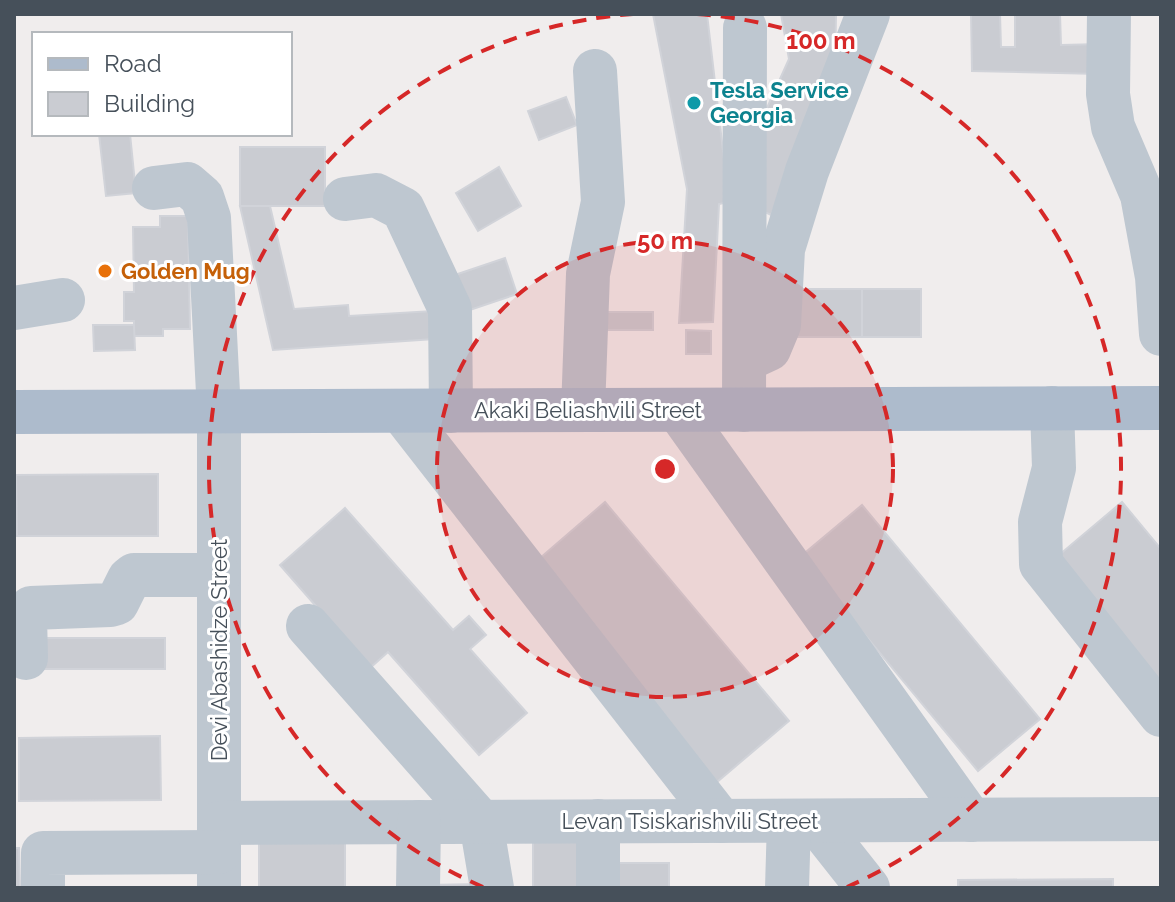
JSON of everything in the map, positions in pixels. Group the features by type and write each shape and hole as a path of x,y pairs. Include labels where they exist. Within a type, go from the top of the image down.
{"main road":[{"name":"Akaki Beliashvili Street","path":"14,412 1161,408"}],"street":[{"path":"745,360 769,349 779,325 783,249 807,171 868,14"},
{"path":"1109,14 1108,94 1113,127 1142,195 1157,277 1161,334"},
{"path":"744,410 745,28"},
{"path":"583,410 588,274 603,202 595,71"},
{"name":"Devi Abashidze Street","path":"154,188 187,184 202,197 209,218 219,412 219,854"},
{"path":"345,199 376,195 403,209 450,309 451,411"},
{"path":"14,308 63,300"},
{"path":"1052,408 1054,468 1040,522 1041,564 1161,715"},
{"path":"678,410 971,820"},
{"path":"401,411 721,821"},
{"path":"26,658 25,616 31,608 117,603 134,575 219,575"},
{"path":"308,626 481,822 492,888"},
{"name":"Levan Tsiskarishvili Street","path":"43,888 43,853 219,854 419,822 1161,819"},
{"path":"598,821 598,888"},
{"path":"787,888 802,821"},
{"path":"802,821 868,888"},
{"path":"418,888 419,822"}],"building":[{"name":"Tesla Service Georgia","path":"653,14 707,14 729,202 719,204 713,322 679,323 687,189"},
{"name":"Tesla Service Georgia","path":"781,14 836,14 835,73 771,215 754,207 752,141 789,59"},
{"path":"971,14 1000,14 1001,47 1015,47 1015,14 1060,14 1061,45 1101,44 1099,74 972,71"},
{"path":"566,97 577,125 539,140 528,111"},
{"path":"99,136 130,136 136,193 106,196"},
{"path":"240,147 325,147 325,206 240,206"},
{"path":"499,167 521,206 478,231 456,193"},
{"path":"240,206 270,206 294,309 348,305 349,316 433,311 434,339 273,350"},
{"path":"160,216 188,216 190,329 163,329 163,336 134,336 134,321 124,321 124,292 134,292 133,227 160,227"},
{"path":"505,258 517,294 464,312 452,276"},
{"path":"790,289 862,289 862,337 790,337"},
{"path":"862,289 921,289 921,337 862,337"},
{"path":"598,312 653,312 653,330 598,330"},
{"path":"93,325 134,325 135,350 94,351"},
{"path":"686,330 711,331 711,354 686,354"},
{"path":"158,474 158,536 17,536 16,475"},
{"path":"605,502 789,721 717,782 533,564"},
{"path":"1122,502 1161,549 1161,688 1053,560"},
{"path":"862,505 1040,719 978,771 800,557"},
{"path":"345,508 453,630 469,616 486,635 470,649 527,713 479,755 388,652 370,668 280,565"},
{"path":"40,638 165,638 165,669 40,669"},
{"path":"160,736 161,800 19,801 19,738"},
{"path":"581,841 581,888 533,888 533,842"},
{"path":"259,843 345,843 345,888 259,888"},
{"path":"14,848 19,848 20,888 14,888"},
{"path":"613,863 669,863 669,888 613,888"},
{"path":"1113,879 1113,888 958,888 958,880"},
{"path":"482,884 482,888 426,888 426,885"}],"place":[{"name":"Tesla Service Georgia","path":"694,103"},
{"name":"Golden Mug","path":"105,271"}]}
